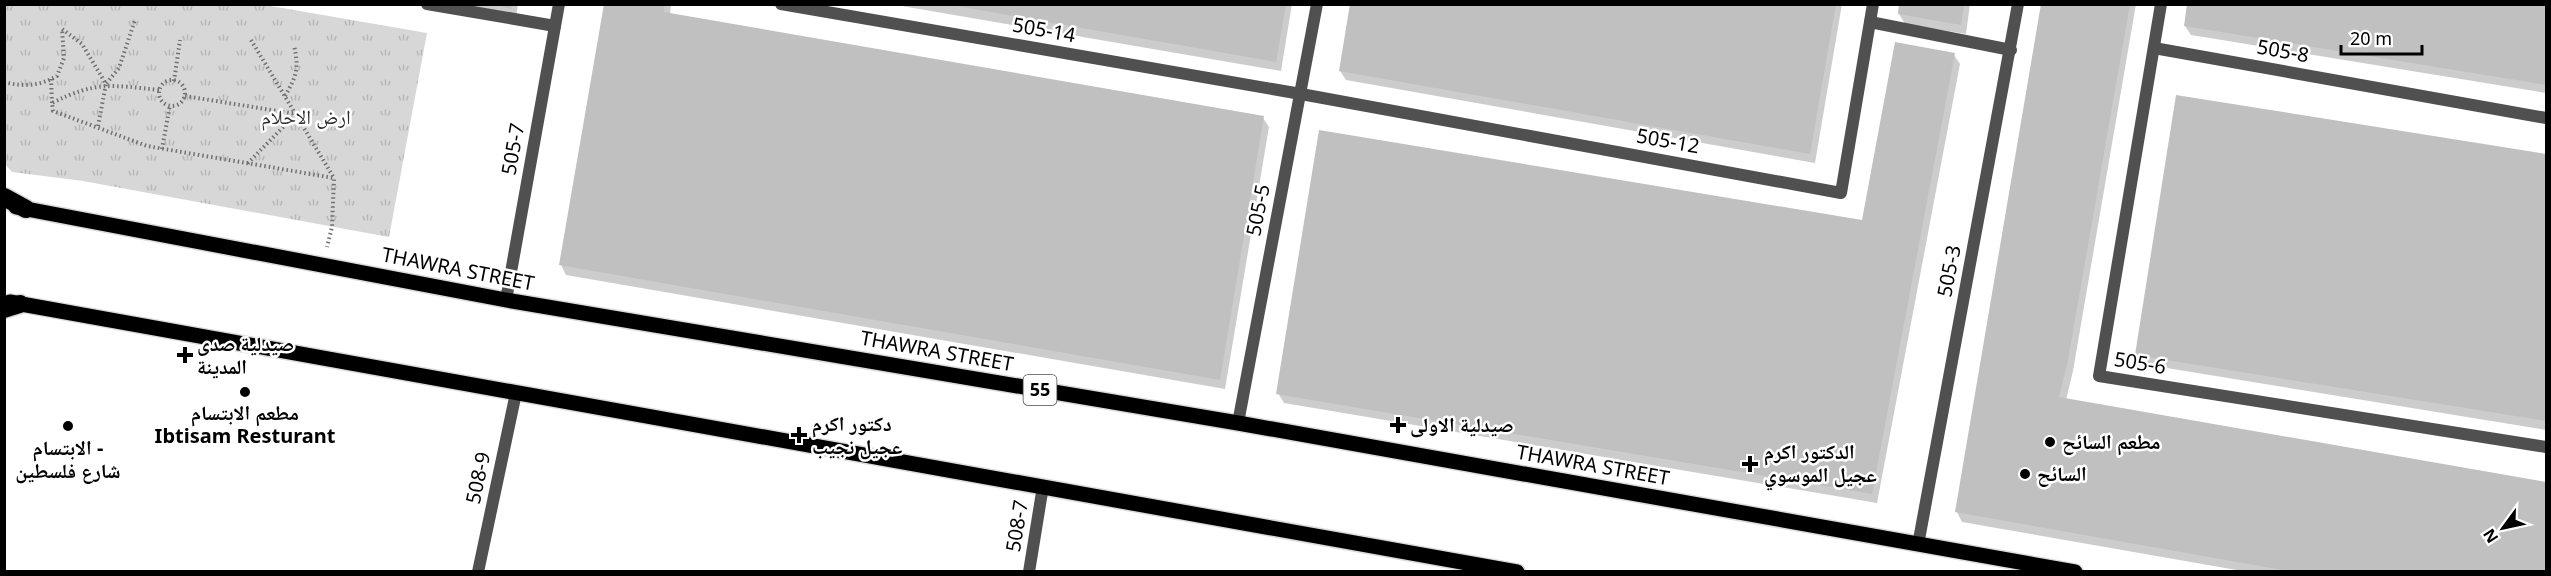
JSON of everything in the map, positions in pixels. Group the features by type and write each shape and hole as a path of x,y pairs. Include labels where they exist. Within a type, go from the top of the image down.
{"highway":[{"path":"4,197 26,209"}],"main road":[{"name":"THAWRA STREET","path":"4,205 506,300 1238,423 2075,572"},
{"path":"10,305 1043,486 1517,572"}],"street":[{"path":"427,4 555,26"},
{"name":"505-7","path":"506,300 559,4"},
{"name":"505-14","path":"781,4 1301,93"},
{"name":"505-5","path":"1238,423 1317,4"},
{"name":"505-12","path":"1301,93 1841,192 1873,4"},
{"name":"505-3","path":"1918,545 2018,4"},
{"name":"505-6","path":"2161,4 2099,376 2547,447"},
{"path":"1870,22 2010,50"},
{"name":"505-8","path":"2154,48 2547,118"},
{"name":"508-9","path":"478,572 516,393"},
{"name":"508-7","path":"1029,572 1043,486"}],"path":[{"path":"98,126 106,84 119,68 135,20"},
{"path":"4,82 18,86 42,84 57,76 64,58 62,28 82,44 106,84"},
{"path":"174,81 180,40"},
{"path":"251,40 334,178 332,227 322,265"},
{"path":"285,96 297,76 298,60 294,45"},
{"path":"51,79 53,111 147,146 334,178"},
{"path":"174,81 184,88 185,96 181,103 165,105 160,98 159,90 163,83 174,81"},
{"path":"52,103 82,89 106,84 159,90"},
{"path":"185,96 296,114"},
{"path":"162,149 170,105"},
{"path":"246,164 296,114"}],"green space":[{"name":"ارض الاحلام","path":"5,4 265,5 427,33 389,237 83,181 12,172 4,163"}],"building":[{"path":"492,4 512,4 511,9"},
{"path":"604,4 665,4 664,12 1264,116 1220,380 559,265"},
{"path":"945,4 1286,4 1276,62"},
{"path":"1350,4 1836,4 1810,154 1339,71"},
{"path":"1899,4 1964,4 1961,25 1898,14"},
{"path":"2041,4 2130,4 2068,360 2059,397 2546,482 2546,572 2293,572 1955,512"},
{"path":"2187,4 2546,4 2546,85 2184,26"},
{"path":"1895,42 1955,53 1872,494 1276,394 1319,130 1862,220"},
{"path":"2176,95 2546,154 2546,421 2135,355"}],"place":[{"name":"صيدلية صدى المدينة","path":"185,355"},
{"name":"مطعم الابتسام Ibtisam Resturant","path":"245,392"},
{"name":"صيدلية الاولى","path":"1398,425"},
{"name":"الابتسام - شارع فلسطين","path":"68,426"},
{"name":"دكتور اكرم عجيل نجيب","path":"799,435"},
{"name":"مطعم السائح","path":"2050,442"},
{"name":"الدكتور اكرم عجيل الموسوي","path":"1750,464"},
{"name":"السائح","path":"2025,474"}]}
